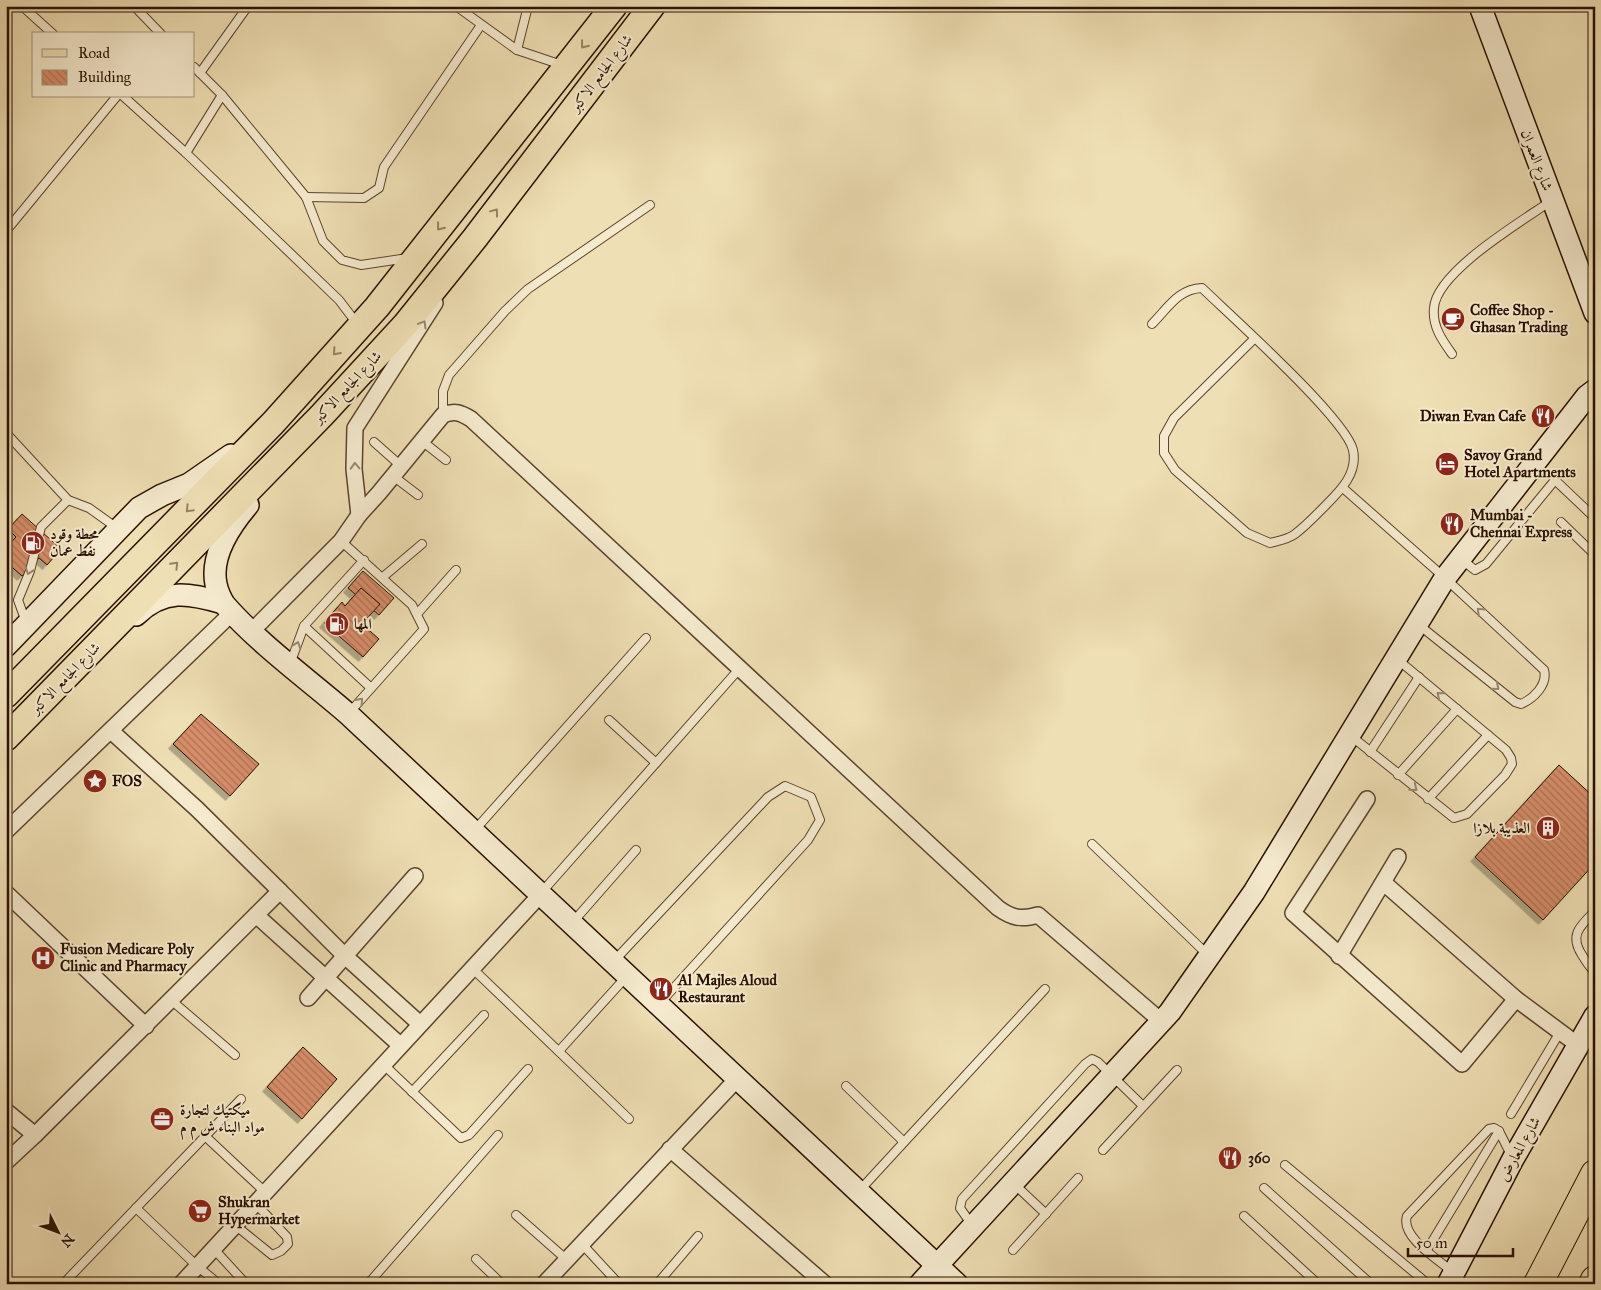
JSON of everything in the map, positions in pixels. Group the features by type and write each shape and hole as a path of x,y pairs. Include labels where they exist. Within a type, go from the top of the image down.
{"highway":[{"path":"1538,1284 1595,1174"},
{"path":"1593,1284 1595,1280"}],"main road":[{"name":"شارع الجامع الاكبر","path":"6,695 272,423 359,326 417,256 614,6"},
{"name":"شارع الجامع الاكبر","path":"6,738 309,428 405,325 475,238 652,6"}],"street":[{"name":"شارع العمران","path":"1480,6 1595,313"},
{"path":"359,515 354,469 355,428 411,343 475,238"},
{"path":"920,1284 1161,1021 1254,892 1445,578 1587,396 1595,390"},
{"path":"252,631 341,541 359,515 443,415 452,411 471,419 998,908 1010,917 1023,919 1038,915 1161,1021"},
{"path":"6,646 139,508 212,469 272,423"},
{"path":"309,428 291,456 230,526 218,554 216,583 228,608 348,714 957,1284"},
{"path":"85,658 117,634 148,604 178,594 200,596 228,608"},
{"path":"6,831 111,731 228,608"},
{"path":"111,731 197,809 346,957 420,1024"},
{"path":"1367,799 1293,913 1462,1064 1516,999"},
{"path":"1339,956 1398,857"},
{"path":"308,998 346,957 415,876"},
{"path":"1384,883 1516,999 1578,1045"},
{"path":"6,1162 146,1026 280,891"},
{"path":"6,893 146,1026"},
{"path":"181,1284 541,894"},
{"path":"256,915 400,1045"},
{"name":"شارع المعارض","path":"1451,1278 1513,1159 1595,1016"},
{"path":"553,1281 567,1260 738,1078"},
{"path":"6,1112 35,1135"},
{"path":"670,1149 825,1284"}],"lane":[{"path":"22,6 51,32"},
{"path":"134,6 159,32"},
{"path":"142,15 148,6"},
{"path":"200,74 248,6"},
{"path":"456,6 517,50 566,66"},
{"path":"517,50 528,6"},
{"path":"306,197 364,198 378,188 384,167 481,25"},
{"path":"195,68 222,95 306,197 323,240 342,260 361,265 417,256"},
{"path":"186,154 222,95"},
{"path":"6,231 115,98"},
{"path":"125,98 339,300 359,326"},
{"path":"1452,354 1437,333 1434,308 1443,287 1467,260 1552,200"},
{"path":"443,415 443,391 449,375 505,311 528,289 650,205"},
{"path":"1152,324 1174,300 1188,289 1202,288 1254,339 1324,409 1348,436 1353,451 1353,467 1344,488 1294,536 1270,543 1247,533 1175,470 1164,453 1164,436 1174,418 1254,339"},
{"path":"6,433 68,500 89,508 119,530"},
{"path":"422,441 446,460"},
{"path":"374,442 418,495"},
{"path":"1460,558 1475,570 1486,564 1555,480 1595,518"},
{"path":"1344,488 1544,670 1544,683 1530,700 1521,704 1514,702 1417,623"},
{"path":"27,624 18,600 30,571 41,527 68,500"},
{"path":"1561,522 1595,555"},
{"path":"341,541 412,605 424,629 348,714"},
{"path":"383,577 422,544"},
{"path":"290,664 304,626 364,560"},
{"path":"417,614 456,570"},
{"path":"304,626 371,688"},
{"path":"474,831 646,638"},
{"path":"1349,735 1449,816 1461,818 1505,774 1512,764 1506,750 1396,658"},
{"path":"541,894 740,668"},
{"path":"1370,752 1418,677"},
{"path":"1398,775 1457,709"},
{"path":"609,720 656,763"},
{"path":"1428,799 1488,735"},
{"path":"559,1051 620,968 768,797 785,786 810,797 820,820 808,840 659,1004"},
{"path":"1092,844 1209,956"},
{"path":"572,923 636,850"},
{"path":"1594,968 1578,950 1575,936 1577,930 1595,911"},
{"path":"472,968 629,1119"},
{"path":"859,1192 1045,990"},
{"path":"171,1000 235,1055"},
{"path":"412,1092 484,1015"},
{"path":"1511,1114 1560,1032"},
{"path":"973,1226 960,1208 962,1199 1085,1064 1092,1060 1098,1062 1143,1106"},
{"path":"383,1064 461,1138 468,1135 528,1068"},
{"path":"1103,1150 1177,1070"},
{"path":"846,1086 904,1142"},
{"path":"63,1284 241,1099"},
{"path":"1451,1278 1427,1250 1409,1234 1406,1225 1407,1216 1489,1129 1494,1128 1499,1131 1513,1159"},
{"path":"1427,1250 1499,1131"},
{"path":"368,1284 498,1135"},
{"path":"205,1136 260,1198 287,1238 288,1244 281,1251 272,1254 234,1225"},
{"path":"1284,1164 1428,1284"},
{"path":"1013,1250 1078,1178"},
{"path":"1013,1183 1046,1214"},
{"path":"1264,1188 1371,1284"},
{"path":"136,1208 197,1266 219,1284"},
{"path":"516,1215 567,1260"},
{"path":"1244,1216 1318,1284"},
{"path":"657,1284 698,1236"},
{"path":"582,1244 619,1284"},
{"path":"213,1248 245,1280 246,1284"},
{"path":"476,1259 502,1284"}],"building":[{"name":"محطة وقود نفط عمان","path":"22,514 61,549 47,565 39,558 22,576 6,562 6,548 16,537 8,529"},
{"path":"363,571 394,598 379,615 348,588"},
{"path":"361,588 380,604 362,624 379,639 363,657 324,623 342,602 345,606"},
{"path":"201,714 259,764 230,796 173,744"},
{"name":"العذيبة بلازا","path":"1559,765 1595,798 1595,863 1543,920 1475,857"},
{"path":"303,1047 337,1079 302,1119 267,1087"}],"place":[{"name":"Coffee Shop - Ghasan Trading","path":"1453,319"},
{"name":"Diwan Evan Cafe","path":"1543,416"},
{"name":"Savoy Grand Hotel Apartments","path":"1447,464"},
{"name":"Mumbai - Chennai Express","path":"1452,524"},
{"name":"محطة وقود نفط عمان","path":"33,543"},
{"name":"المه‍ا","path":"337,624"},
{"name":"FOS","path":"95,781"},
{"name":"العذيبة بلازا","path":"1548,828"},
{"name":"Fusion Medicare Poly Clinic and Pharmacy","path":"43,958"},
{"name":"Al Majles Aloud Restaurant","path":"661,989"},
{"name":"ميكتيك لتجارة مواد البناء ش م م","path":"162,1119"},
{"name":"360","path":"1230,1158"},
{"name":"Shukran Hypermarket","path":"200,1211"}]}
